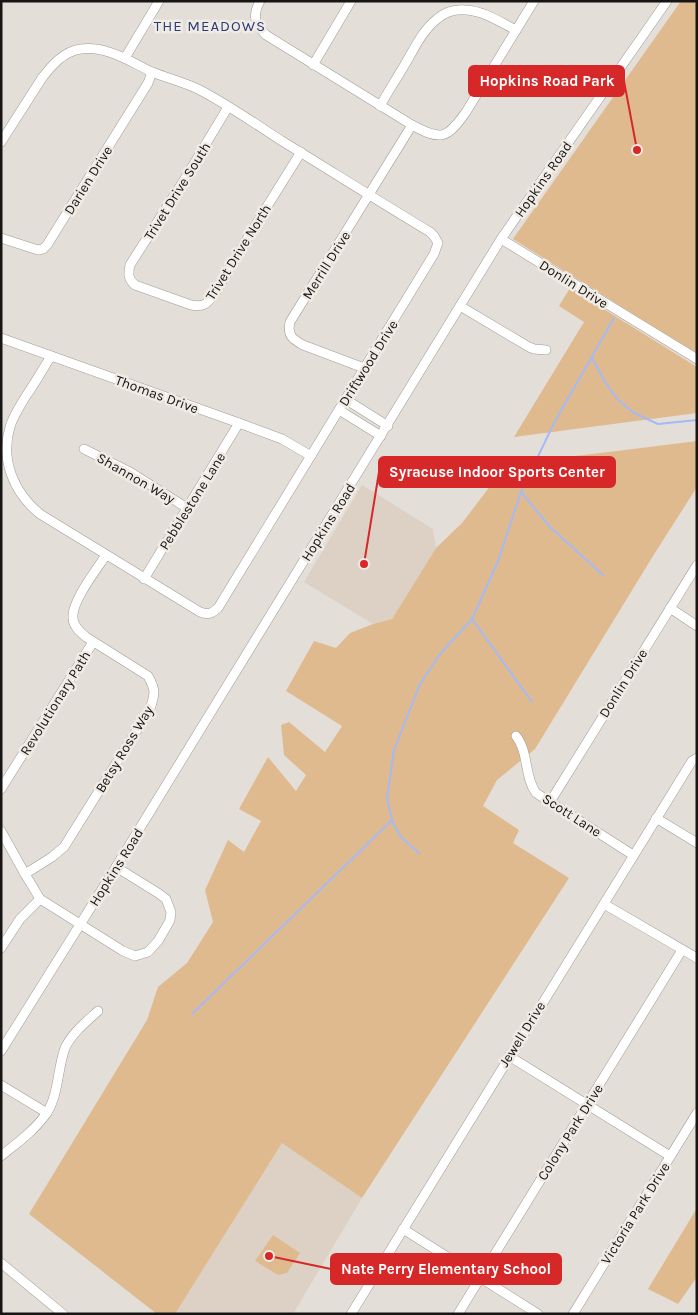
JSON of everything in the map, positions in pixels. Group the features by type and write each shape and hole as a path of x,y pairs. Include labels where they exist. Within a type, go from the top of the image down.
{"street":[{"path":"124,58 159,1"},
{"path":"260,1 255,16 259,29 266,35 412,125 428,134 436,135 445,135 452,130 466,112 534,1"},
{"path":"313,65 351,1"},
{"name":"Hopkins Road","path":"1,1051 388,426 501,239 667,1"},
{"path":"380,106 428,27 446,13 464,10 476,12 516,30"},
{"name":"Driftwood Drive","path":"1,142 42,78 63,56 80,50 108,52 152,72 196,88 430,232 438,243 434,254 218,608 207,615 144,579 40,514 32,508 5,472 10,427 18,410 51,356"},
{"name":"Darien Drive","path":"1,238 38,250 43,249 47,245 143,91 152,72"},
{"name":"Trivet Drive South","path":"128,275 130,265 228,107"},
{"name":"Merrill Drive","path":"364,368 294,340 290,335 290,322 412,125"},
{"name":"Trivet Drive North","path":"128,275 130,281 135,284 191,305 199,307 208,303 301,152"},
{"name":"Donlin Drive","path":"501,239 697,359"},
{"path":"460,306 529,347 546,350"},
{"name":"Thomas Drive","path":"1,338 282,439 311,456"},
{"path":"345,399 388,426"},
{"path":"339,410 381,436"},
{"name":"Pebblestone Lane","path":"144,579 239,423"},
{"name":"Shannon Way","path":"84,450 130,472 187,508"},
{"name":"Betsy Ross Way","path":"25,874 64,847 150,709 154,696 154,686 148,676 93,642 78,630 72,617 76,603 106,555"},
{"name":"Donlin Drive","path":"550,802 697,565"},
{"path":"670,608 697,626"},
{"name":"Revolutionary Path","path":"1,790 93,642"},
{"name":"Scott Lane","path":"516,736 521,742 533,789 536,793 633,855"},
{"name":"Jewell Drive","path":"350,1314 656,818 692,761 697,758"},
{"path":"656,818 697,844"},
{"path":"1,831 40,899 123,952 135,956 148,952 158,941 170,920 171,912 168,902 158,892 116,867"},
{"path":"1,948 20,919 40,899"},
{"path":"604,904 697,958"},
{"name":"Colony Park Drive","path":"458,1314 682,950"},
{"path":"1,1156 27,1135 47,1114 58,1084 66,1046 78,1029 98,1011"},
{"path":"509,1056 670,1156"},
{"path":"1,1085 47,1114"},
{"name":"Victoria Park Drive","path":"572,1314 697,1112"},
{"path":"403,1229 538,1314"},
{"path":"1,1263 63,1314"}],"shaded area":[{"path":"681,1 697,1 697,354 513,239"},
{"path":"570,288 697,367 697,413 514,437 584,322 559,306"},
{"path":"697,441 697,487 535,749 497,780 483,806 519,830 513,843 569,878 362,1198 282,1143 175,1314 157,1314 29,1214 147,1020 158,987 187,963 213,922 205,890 228,840 244,852 261,821 239,809 268,757 296,791 306,775 284,755 281,725 289,722 325,752 342,726 286,691 314,641 336,648 350,633 392,619 436,548 462,523 507,464"},
{"path":"362,485 433,529 436,548 392,619 373,624 304,582"},
{"path":"282,1142 362,1198 293,1314 175,1314"},
{"path":"697,1208 697,1277 678,1304 648,1289"},
{"path":"273,1235 300,1253 287,1273 278,1275 255,1261"}],"waterway":[{"path":"192,1014 392,820 387,798 394,750 420,684 440,654 472,619 498,561 521,492 554,423 614,318"},
{"path":"592,358 605,382 618,400 634,413 658,424 697,420"},
{"path":"521,492 550,527 603,575"},
{"path":"472,619 532,702"},
{"path":"392,821 401,837 419,853"}],"place":[{"name":"Hopkins Road Park","path":"637,150"},
{"name":"Syracuse Indoor Sports Center","path":"364,564"},
{"name":"Nate Perry Elementary School","path":"269,1256"}],"district":[{"name":"THE MEADOWS","path":"210,26"}]}
